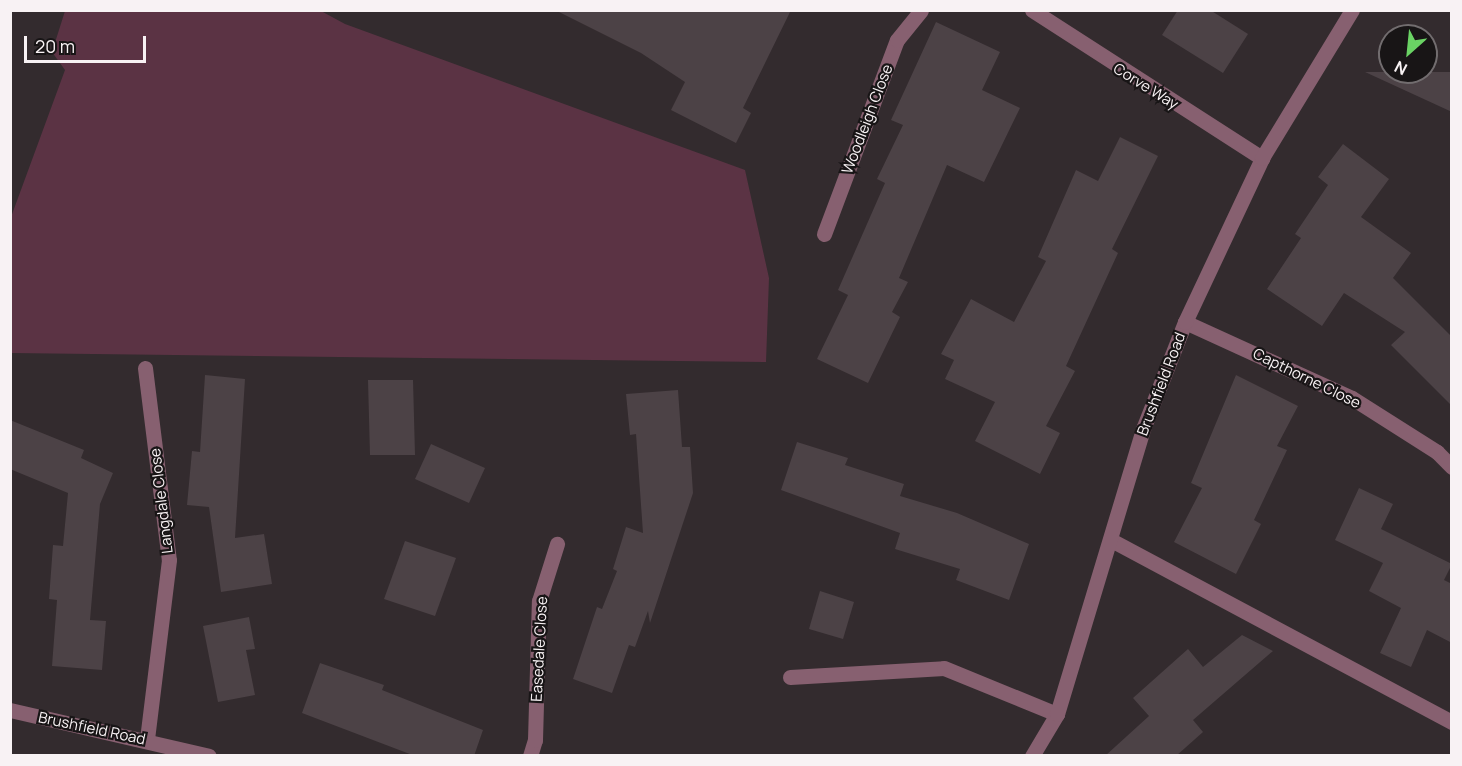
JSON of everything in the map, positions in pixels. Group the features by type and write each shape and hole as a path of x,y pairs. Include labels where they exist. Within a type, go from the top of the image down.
{"street":[{"name":"Woodleigh Close","path":"824,234 897,40 921,10"},
{"name":"Corve Way","path":"1032,10 1262,158"},
{"name":"Brushfield Road","path":"1032,756 1057,714 1143,429 1185,322 1262,158 1352,10"},
{"name":"Capthorne Close","path":"1185,322 1353,398 1452,467"},
{"name":"Langdale Close","path":"145,368 169,560 147,740"},
{"path":"1111,540 1452,722"},
{"name":"Easedale Close","path":"530,756 535,740 538,601 557,544"},
{"path":"790,677 944,668 1057,714"},
{"name":"Brushfield Road","path":"10,710 209,756"}],"shaded area":[{"path":"65,11 321,11 345,24 745,170 769,278 766,362 11,353 11,217 65,70 52,52"}],"building":[{"path":"555,10 791,10 743,108 751,113 736,143 671,110 685,82 641,53"},
{"path":"1178,10 1210,10 1248,34 1223,73 1162,35"},
{"path":"936,22 1000,52 982,90 1020,108 984,182 947,165 899,278 908,282 892,312 900,317 868,383 817,359 848,295 838,290 885,183 877,179 903,125 891,120"},
{"path":"1365,72 1378,72 1378,78"},
{"path":"1438,72 1452,72 1452,112 1391,84 1438,84"},
{"path":"1120,137 1158,156 1112,249 1118,253 1066,366 1075,371 1046,426 1060,433 1040,474 975,441 995,402 945,379 954,360 941,354 971,299 1014,322 1046,261 1038,257 1076,170 1098,181"},
{"path":"1343,144 1389,179 1361,217 1411,253 1393,278 1452,337 1452,406 1391,345 1405,332 1344,293 1322,326 1267,289 1301,238 1295,234 1328,185 1318,177"},
{"path":"205,375 245,379 235,538 264,534 272,584 221,592 209,507 187,505 192,451 200,452"},
{"path":"1236,375 1298,406 1277,446 1287,450 1254,520 1261,524 1236,574 1174,542 1202,488 1191,483"},
{"path":"368,380 413,380 415,455 370,455"},
{"path":"678,390 682,447 690,447 693,493 650,623 648,611 635,647 629,645 612,693 573,679 597,607 602,609 617,571 613,569 626,527 643,533 636,434 630,435 626,394"},
{"path":"10,420 84,450 81,458 113,473 100,504 90,620 106,621 102,670 52,666 57,600 49,599 53,545 63,546 68,493 10,469"},
{"path":"797,442 848,458 845,465 904,484 900,496 957,513 1029,544 1009,600 956,580 960,569 895,549 900,533 781,490"},
{"path":"431,444 485,468 469,503 415,479"},
{"path":"1359,488 1393,504 1381,529 1452,564 1444,580 1452,584 1452,643 1427,630 1411,667 1380,653 1401,608 1369,591 1383,563 1335,540"},
{"path":"405,541 456,558 435,616 384,599"},
{"path":"820,591 854,602 843,639 809,629"},
{"path":"249,617 255,649 246,650 255,695 218,702 203,626"},
{"path":"1242,635 1273,651 1193,720 1203,732 1176,756 1105,756 1149,716 1133,698 1188,649 1203,667"},
{"path":"320,663 384,685 382,690 483,730 474,756 415,756 302,713"}]}
